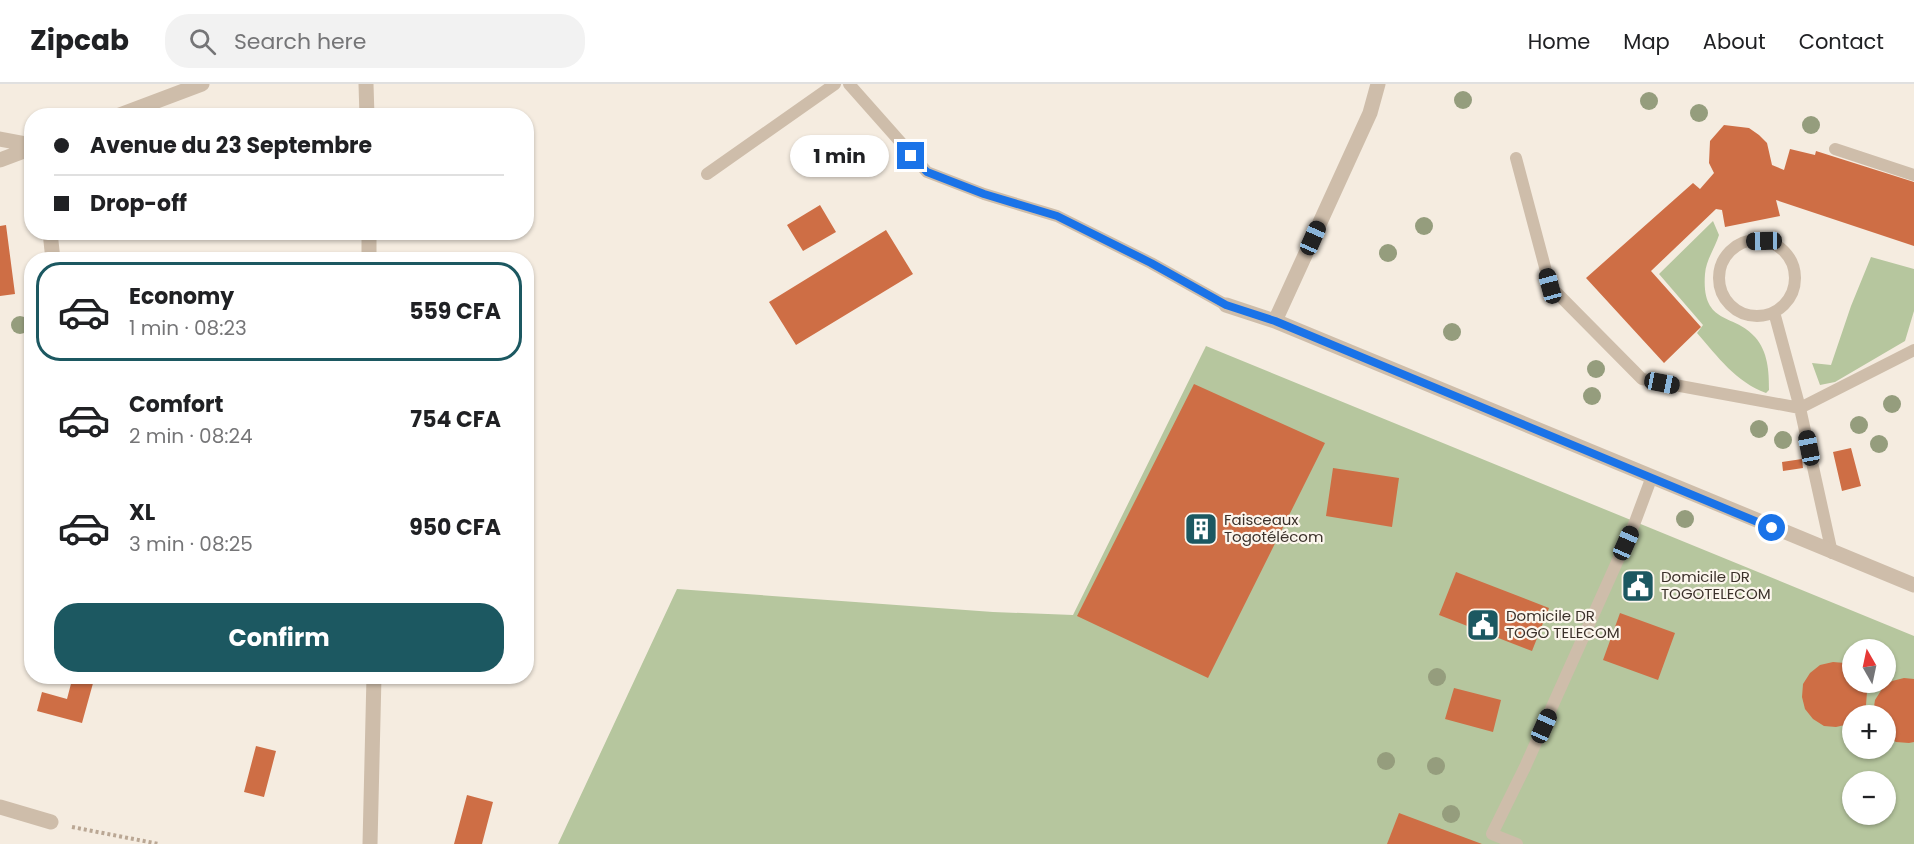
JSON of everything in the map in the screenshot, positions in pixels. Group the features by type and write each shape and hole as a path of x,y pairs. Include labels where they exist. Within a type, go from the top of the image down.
{"street":[{"path":"138,108 202,84"},
{"path":"366,84 367,108"},
{"path":"1275,321 1370,113 1378,84"},
{"path":"0,139 24,145"},
{"path":"0,160 24,150"},
{"path":"1226,305 1275,321 1914,585"},
{"path":"370,844 374,684"},
{"path":"0,807 51,822"}],"lane":[{"path":"706,174 835,84"},
{"path":"849,84 927,172 984,194 1057,216 1151,263 1226,305"},
{"path":"1835,149 1914,175"},
{"path":"1516,158 1550,286 1642,379 1800,408 1914,350"},
{"path":"1764,241 1785,252 1791,262 1795,285 1784,305 1774,312 1751,315 1740,312 1724,295 1720,284 1722,267 1731,251 1740,245 1764,241"},
{"path":"1774,312 1800,408 1832,553"},
{"path":"1517,844 1492,834 1525,767 1631,533 1651,478"}],"path":[{"path":"51,822 159,844"}],"green space":[{"path":"1713,221 1719,235 1705,274 1705,291 1708,302 1721,316 1747,330 1763,349 1768,369 1769,390 1766,393 1737,376 1720,360 1697,333 1703,325 1659,274"},
{"path":"1871,257 1914,269 1914,311 1905,341 1835,382 1820,385 1812,363 1831,365"},
{"path":"1206,346 1914,636 1914,844 558,844 677,589 993,612 1073,615"}],"building":[{"path":"1724,125 1749,128 1759,135 1767,143 1772,165 1784,170 1790,149 1815,155 1816,151 1914,182 1914,246 1776,200 1780,216 1725,227 1722,210 1716,209 1651,271 1701,327 1664,363 1586,278 1693,183 1700,189 1714,173 1709,163 1710,141"},
{"path":"820,205 836,232 803,251 787,225"},
{"path":"6,225 15,294 0,296 0,226"},
{"path":"886,230 913,274 796,345 769,302"},
{"name":"Faisceaux Togotélécom","path":"1194,384 1325,443 1208,678 1077,616"},
{"path":"1851,448 1861,486 1842,491 1833,452"},
{"path":"1802,459 1803,468 1783,471 1782,462"},
{"path":"1333,468 1399,478 1392,527 1326,516"},
{"path":"1456,572 1549,608 1532,651 1439,615"},
{"path":"1620,613 1675,633 1658,680 1603,660"},
{"path":"1842,663 1842,693 1867,693 1866,705 1842,705 1842,726 1824,726 1813,719 1805,709 1802,697 1803,684 1810,673 1820,665"},
{"path":"1914,679 1914,742 1896,742 1896,705 1874,705 1879,693 1896,693 1896,680"},
{"path":"71,684 93,684 82,723 37,711 42,692 67,699"},
{"path":"1454,688 1501,700 1493,732 1445,719"},
{"path":"256,746 276,751 264,797 244,792"},
{"path":"467,795 493,802 482,844 454,844"},
{"path":"1399,813 1482,844 1387,844"}],"place":[{"name":"Faisceaux Togotélécom","path":"1201,529"},
{"name":"Domicile DR TOGOTELECOM","path":"1638,586"},
{"name":"Domicile DR TOGO TELECOM","path":"1483,625"}],"route":[{"path":"911,156 927,172 984,194 1057,216 1151,263 1226,305 1275,321 1772,528"}]}
